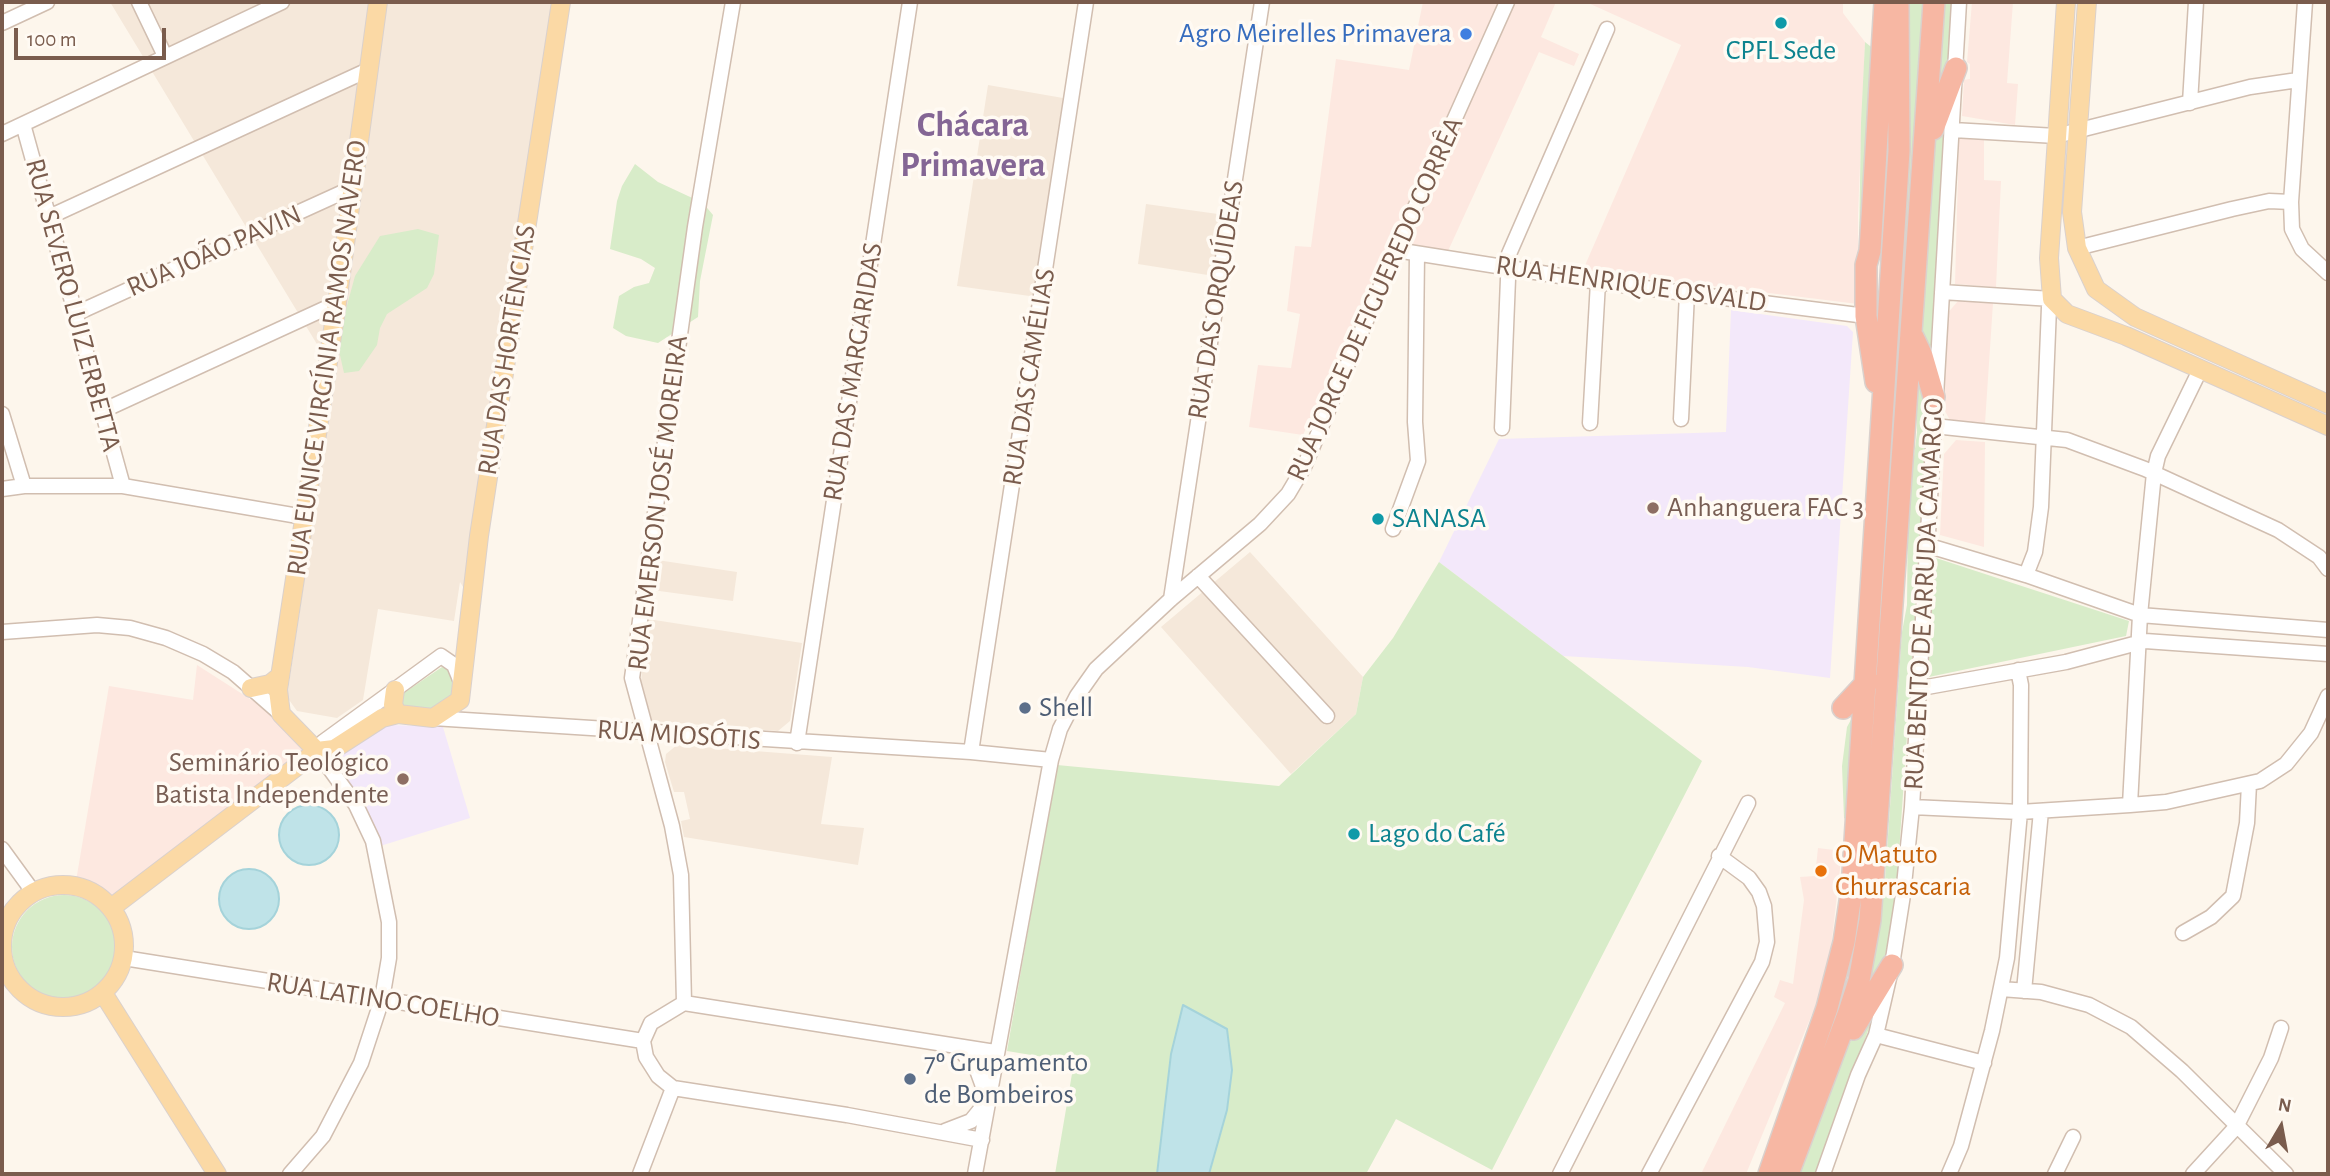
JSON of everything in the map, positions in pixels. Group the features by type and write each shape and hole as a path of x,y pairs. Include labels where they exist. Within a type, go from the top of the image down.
{"highway":[{"path":"1882,422 1866,316 1866,265 1870,251 1885,2"},
{"path":"1774,1172 1827,1008 1844,942 1852,888 1868,681 1899,151 1898,2"},
{"path":"1774,1172 1831,1059 1858,981 1870,920 1927,147 1934,2"},
{"path":"1927,147 1956,68"},
{"path":"1892,268 1911,257 1918,244"},
{"path":"1870,251 1874,260 1892,268"},
{"path":"1912,335 1922,356 1934,397"},
{"path":"1843,708 1868,681"},
{"path":"1831,1059 1857,1024 1892,965"}],"main road":[{"name":"RUA EUNICE VIRGÍNIA RAMOS NAVERO","path":"281,714 277,701 279,676 337,303 378,2"},
{"name":"RUA DAS HORTÊNCIAS","path":"461,691 479,536 561,2"},
{"path":"2066,2 2049,258 2052,299 2074,316 2126,336 2328,426"},
{"path":"2087,2 2072,212 2079,255 2096,289 2134,317 2328,404"},
{"path":"2049,258 2060,251 2079,255"},
{"path":"2074,316 2097,311 2104,297"},
{"path":"251,688 270,684 279,676"},
{"path":"111,908 317,751 334,749 382,718 398,714 393,705 395,690"},
{"path":"433,718 461,691"},
{"path":"281,714 317,751"},
{"name":"RUA MIOSÓTIS","path":"398,714 433,718"},
{"path":"75,887 95,894 111,908 123,931 124,957 116,977 103,993 89,1002 59,1007 30,997 5,977 2,941 9,918 34,893 47,888 75,887"},
{"path":"103,993 217,1174"}],"street":[{"path":"2,23 47,2"},
{"path":"139,2 165,56"},
{"path":"2,134 282,2"},
{"name":"RUA EMERSON JOSÉ MOREIRA","path":"684,1003 681,875 649,733 632,678 695,227 733,2"},
{"name":"RUA DAS MARGARIDAS","path":"797,743 910,2"},
{"name":"RUA DAS CAMÉLIAS","path":"971,752 1086,2"},
{"name":"RUA DAS ORQUÍDEAS","path":"1171,599 1262,2"},
{"name":"RUA JORGE DE FIGUEREDO CORRÊA","path":"975,1174 995,1052 1051,760 1066,718 1096,669 1171,599 1260,524 1288,494 1299,476 1507,2"},
{"name":"RUA BENTO DE ARRUDA CAMARGO","path":"1823,1174 1858,1075 1876,1035 1892,965 1912,807 1916,692 1959,2"},
{"path":"2190,103 2196,2"},
{"path":"2305,2 2291,202 2292,229 2302,249 2328,273"},
{"path":"1502,428 1509,254 1607,29"},
{"path":"49,217 368,70"},
{"path":"1953,130 2056,136 2250,87 2298,80"},
{"name":"RUA SEVERO LUIZ ERBETTA","path":"23,124 123,486"},
{"name":"RUA JOÃO PAVIN","path":"75,314 352,188"},
{"path":"2079,255 2232,209 2269,201 2291,202"},
{"name":"RUA HENRIQUE OSVALD","path":"1396,250 1598,282 1866,316"},
{"path":"1393,529 1419,456 1415,422 1417,254"},
{"path":"1590,423 1598,282"},
{"path":"1942,292 2052,299 2048,330 2041,507 2035,552 2026,575"},
{"path":"1681,419 1687,293"},
{"path":"102,411 337,303"},
{"path":"2048,330 2053,322 2074,316"},
{"path":"2130,805 2140,615 2154,473 2158,456 2200,370"},
{"path":"2,414 24,486"},
{"path":"1934,426 2067,440 2154,473 2278,530 2319,557 2328,569"},
{"path":"2,489 24,486 123,486 304,517"},
{"path":"1926,545 2026,575 2140,615 2328,630"},
{"path":"1198,576 1327,716"},
{"path":"2,632 97,625 130,628 203,653 281,714"},
{"path":"1916,692 1927,687 2066,662 2140,642 2328,654"},
{"path":"290,1174 323,1136 361,1063 382,999 389,958 389,922 373,841 356,805 317,751 323,742 441,656 454,665 461,691 463,715 470,720"},
{"path":"1955,1171 2007,958 2020,812 2021,685 2018,670"},
{"path":"1912,807 2020,812 2130,805 2177,800 2249,784 2260,781 2286,764 2311,733 2328,696"},
{"name":"RUA MIOSÓTIS","path":"433,718 971,752 1051,760"},
{"path":"2183,933 2211,917 2234,896 2247,822 2249,784"},
{"path":"1560,1174 1748,803"},
{"path":"2024,991 2041,811"},
{"path":"2,849 34,893"},
{"path":"1649,1174 1762,962 1767,942 1764,906 1759,892 1749,878 1719,856"},
{"name":"RUA LATINO COELHO","path":"124,957 643,1041"},
{"path":"2001,989 2041,992 2089,1005 2131,1027 2182,1071 2286,1174"},
{"path":"982,1140 673,1088 658,1076 646,1057 643,1041 651,1023 684,1003 995,1052"},
{"path":"2193,1174 2236,1127 2271,1058 2281,1028"},
{"path":"1876,1035 1983,1063"},
{"path":"943,1132 971,1121 988,1100 976,1070 958,1046"},
{"path":"640,1174 673,1088"},
{"path":"2055,1174 2073,1137"}],"shaded area":[{"path":"110,2 561,2 470,598 460,582 454,621 378,609 363,700 337,718 297,711 287,697 335,374"},
{"path":"1423,2 1556,2 1541,37 1579,54 1574,66 1539,52 1448,251 1390,241 1303,435 1249,427 1258,365 1291,368 1300,314 1287,311 1295,246 1311,247 1336,59 1409,70"},
{"path":"1586,2 1843,2 1843,13 1865,42 1858,215 1858,304 1583,270 1681,45"},
{"path":"1972,2 2013,2 2007,83 2018,84 2015,125 1962,116 1964,80 1970,79 1970,64 1967,62"},
{"path":"988,85 1063,98 1037,297 957,286"},
{"path":"1959,138 1984,140 1984,180 2001,181 1996,287 1955,284"},
{"path":"1146,204 1225,215 1214,276 1138,264"},
{"path":"1958,301 1993,303 1985,423 1951,422 1940,402 1946,315"},
{"name":"Anhanguera FAC 3","path":"1731,310 1847,326 1853,332 1830,678 1748,667 1563,656 1439,562 1499,439 1726,432"},
{"path":"1956,440 1985,442 1984,547 1940,535 1944,454"},
{"path":"1250,552 1363,677 1356,714 1291,774 1161,627"},
{"path":"657,560 737,572 733,601 652,590"},
{"path":"648,619 802,643 790,721 778,731 652,721 641,681"},
{"path":"197,665 272,713 310,751 112,904 103,895 76,881 109,686 193,700"},
{"name":"Seminário Teológico Batista Independente","path":"385,726 443,727 470,818 377,847 355,793 338,766 337,758"},
{"path":"677,745 832,757 821,824 864,828 858,865 684,837 681,821 690,819 684,792 674,792 665,762 666,754"},
{"path":"1818,848 1842,851 1831,948 1820,995 1746,1174 1701,1174 1785,1003 1774,997 1780,980 1793,984 1804,900 1800,877 1815,876"}],"green space":[{"path":"1904,2 1925,2 1907,251 1903,253"},
{"path":"1940,2 1954,2 1951,65 1935,106"},
{"path":"1865,42 1875,50 1858,304 1861,123"},
{"path":"1948,97 1933,350 1929,352 1920,335 1924,270 1934,141"},
{"path":"635,164 658,182 703,203 713,215 700,281 698,317 658,343 626,336 613,328 619,296 634,287 649,283 655,268 641,259 610,249 617,201"},
{"path":"418,229 439,235 434,274 427,288 387,314 380,328 377,345 359,371 344,373 337,342 355,276 380,236"},
{"path":"1921,366 1929,410 1895,912 1882,968 1867,993 1885,880 1902,632 1907,605 1908,506 1917,432 1915,387"},
{"path":"1936,558 2129,621 2126,636 1924,678"},
{"name":"Lago do Café","path":"1439,562 1702,761 1492,1170 1396,1119 1366,1174 1055,1174 1074,1062 1007,1051 1057,765 1279,786 1356,714 1363,677 1393,638"},
{"path":"442,667 450,670 454,677 455,691 450,704 423,711 398,706 398,697"},
{"path":"1853,716 1848,821 1844,818 1842,766 1847,727"},
{"path":"64,895 84,899 101,910 112,927 116,947 112,967 101,984 84,995 64,999 44,995 27,984 16,967 12,947 16,927 27,910 44,899"},
{"path":"1868,1017 1873,1017 1816,1174 1798,1174 1841,1055"}],"water":[{"path":"303,805 315,805 334,818 339,835 337,847 326,860 315,865 303,865 284,852 279,841 279,829 292,810"},
{"path":"243,869 255,869 274,882 279,899 277,911 266,924 255,929 243,929 224,916 219,905 219,893 232,874"},
{"path":"1183,1005 1227,1029 1232,1070 1227,1110 1209,1174 1157,1174 1171,1054"}],"place":[{"name":"CPFL Sede","path":"1781,23"},
{"name":"Agro Meirelles Primavera","path":"1466,34"},
{"name":"Anhanguera FAC 3","path":"1653,508"},
{"name":"SANASA","path":"1378,519"},
{"name":"Shell","path":"1025,708"},
{"name":"Seminário Teológico Batista Independente","path":"403,779"},
{"name":"Lago do Café","path":"1354,834"},
{"name":"O Matuto Churrascaria","path":"1821,871"},
{"name":"7º Grupamento de Bombeiros","path":"910,1079"}],"district":[{"name":"Chácara Primavera","path":"973,145"}]}
